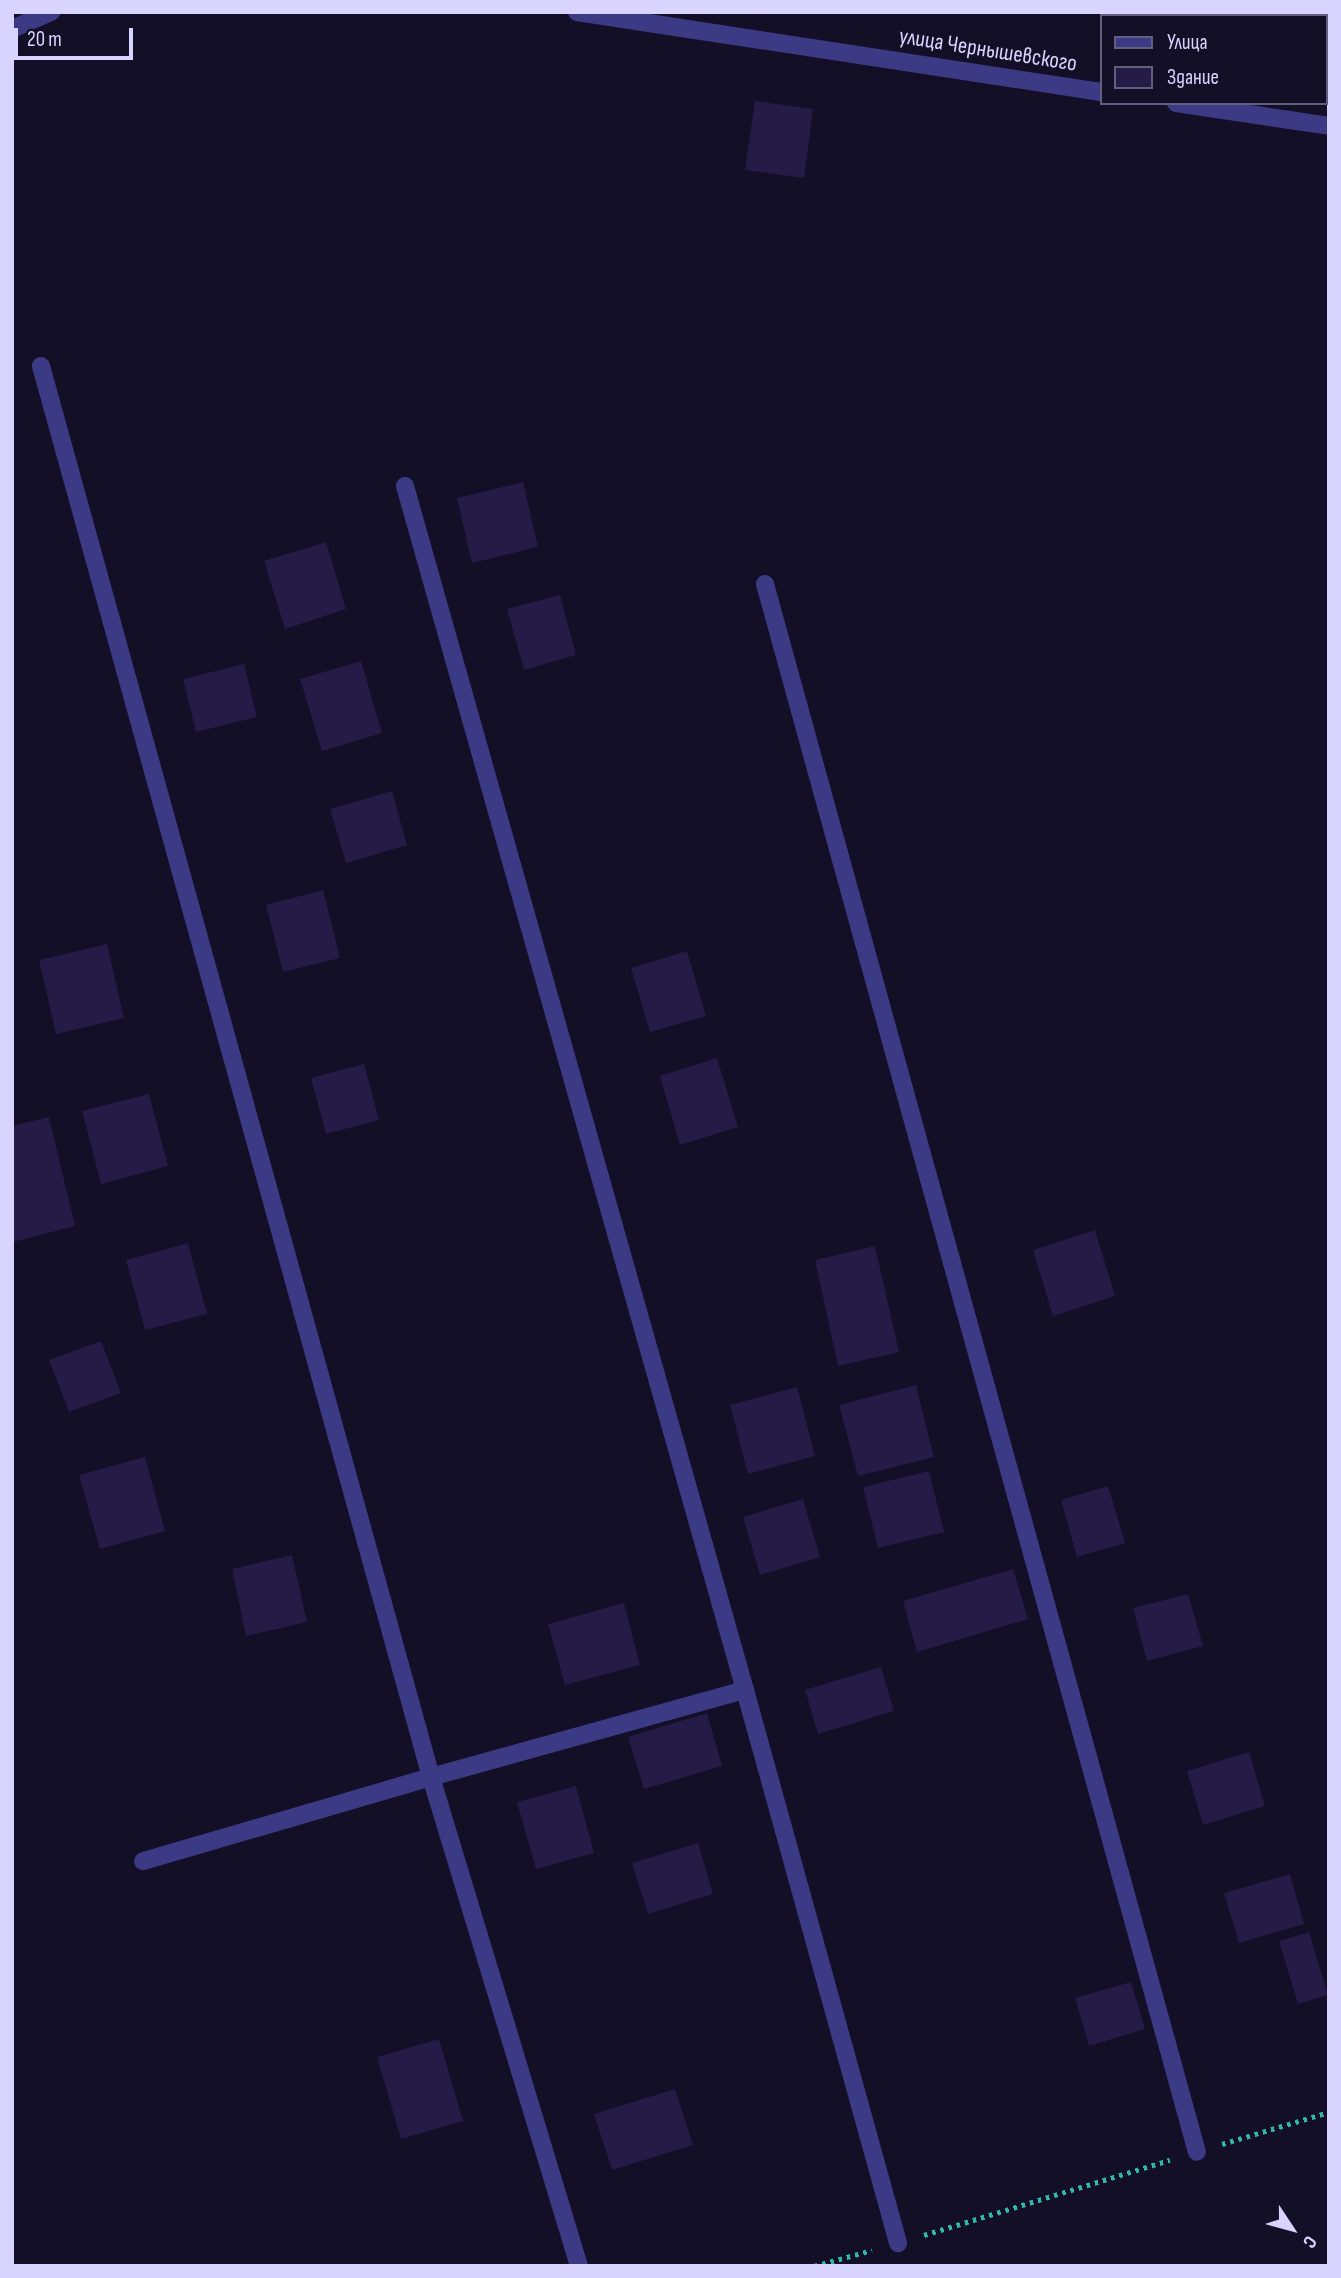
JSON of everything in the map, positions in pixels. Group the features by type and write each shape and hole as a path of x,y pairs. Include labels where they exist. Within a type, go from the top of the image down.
{"street":[{"path":"12,29 51,12"},
{"name":"улица Чернышевского","path":"577,12 1100,92"},
{"path":"1189,105 1329,126"},
{"path":"41,366 431,1777 579,2266"},
{"path":"405,486 898,2243"},
{"path":"765,584 1197,2152"},
{"path":"143,1861 431,1777 745,1690"}],"path":[{"path":"814,2266 1329,2112"}],"building":[{"path":"755,101 813,109 804,178 745,170"},
{"path":"523,482 538,547 472,563 457,498"},
{"path":"326,542 346,609 285,629 264,561"},
{"path":"560,595 576,655 524,670 507,609"},
{"path":"361,661 382,733 322,751 300,679"},
{"path":"244,664 257,717 196,732 183,679"},
{"path":"392,791 407,845 346,863 330,809"},
{"path":"323,890 340,958 283,972 266,905"},
{"path":"107,944 124,1018 56,1034 39,960"},
{"path":"687,951 706,1016 650,1032 631,968"},
{"path":"717,1058 738,1127 680,1145 660,1076"},
{"path":"364,1064 379,1120 326,1134 311,1078"},
{"path":"149,1094 168,1166 101,1184 82,1111"},
{"path":"49,1117 75,1226 13,1242 12,1126"},
{"path":"1095,1230 1115,1296 1053,1316 1033,1250"},
{"path":"188,1243 207,1314 145,1330 126,1260"},
{"path":"875,1246 899,1352 838,1366 815,1260"},
{"path":"101,1341 121,1393 69,1412 49,1360"},
{"path":"916,1385 934,1457 858,1476 839,1405"},
{"path":"797,1387 815,1456 748,1474 730,1405"},
{"path":"145,1457 165,1531 100,1549 79,1475"},
{"path":"929,1471 944,1532 878,1548 863,1487"},
{"path":"1108,1486 1125,1543 1077,1557 1061,1500"},
{"path":"803,1499 820,1557 760,1575 743,1517"},
{"path":"292,1555 307,1622 246,1636 232,1569"},
{"path":"1013,1569 1028,1619 917,1652 903,1601"},
{"path":"1188,1594 1203,1646 1147,1661 1133,1608"},
{"path":"624,1603 640,1665 565,1685 548,1624"},
{"path":"881,1667 894,1711 818,1734 805,1690"},
{"path":"707,1713 722,1766 644,1789 628,1737"},
{"path":"1249,1752 1265,1806 1203,1825 1187,1771"},
{"path":"576,1786 594,1853 536,1869 517,1802"},
{"path":"698,1843 713,1894 648,1914 632,1863"},
{"path":"1290,1874 1304,1924 1239,1943 1224,1893"},
{"path":"1309,1932 1328,1995 1298,2004 1279,1941"},
{"path":"1131,1982 1145,2029 1089,2046 1075,1998"},
{"path":"439,2039 463,2121 401,2139 377,2057"},
{"path":"675,2089 693,2145 612,2170 594,2114"}]}
